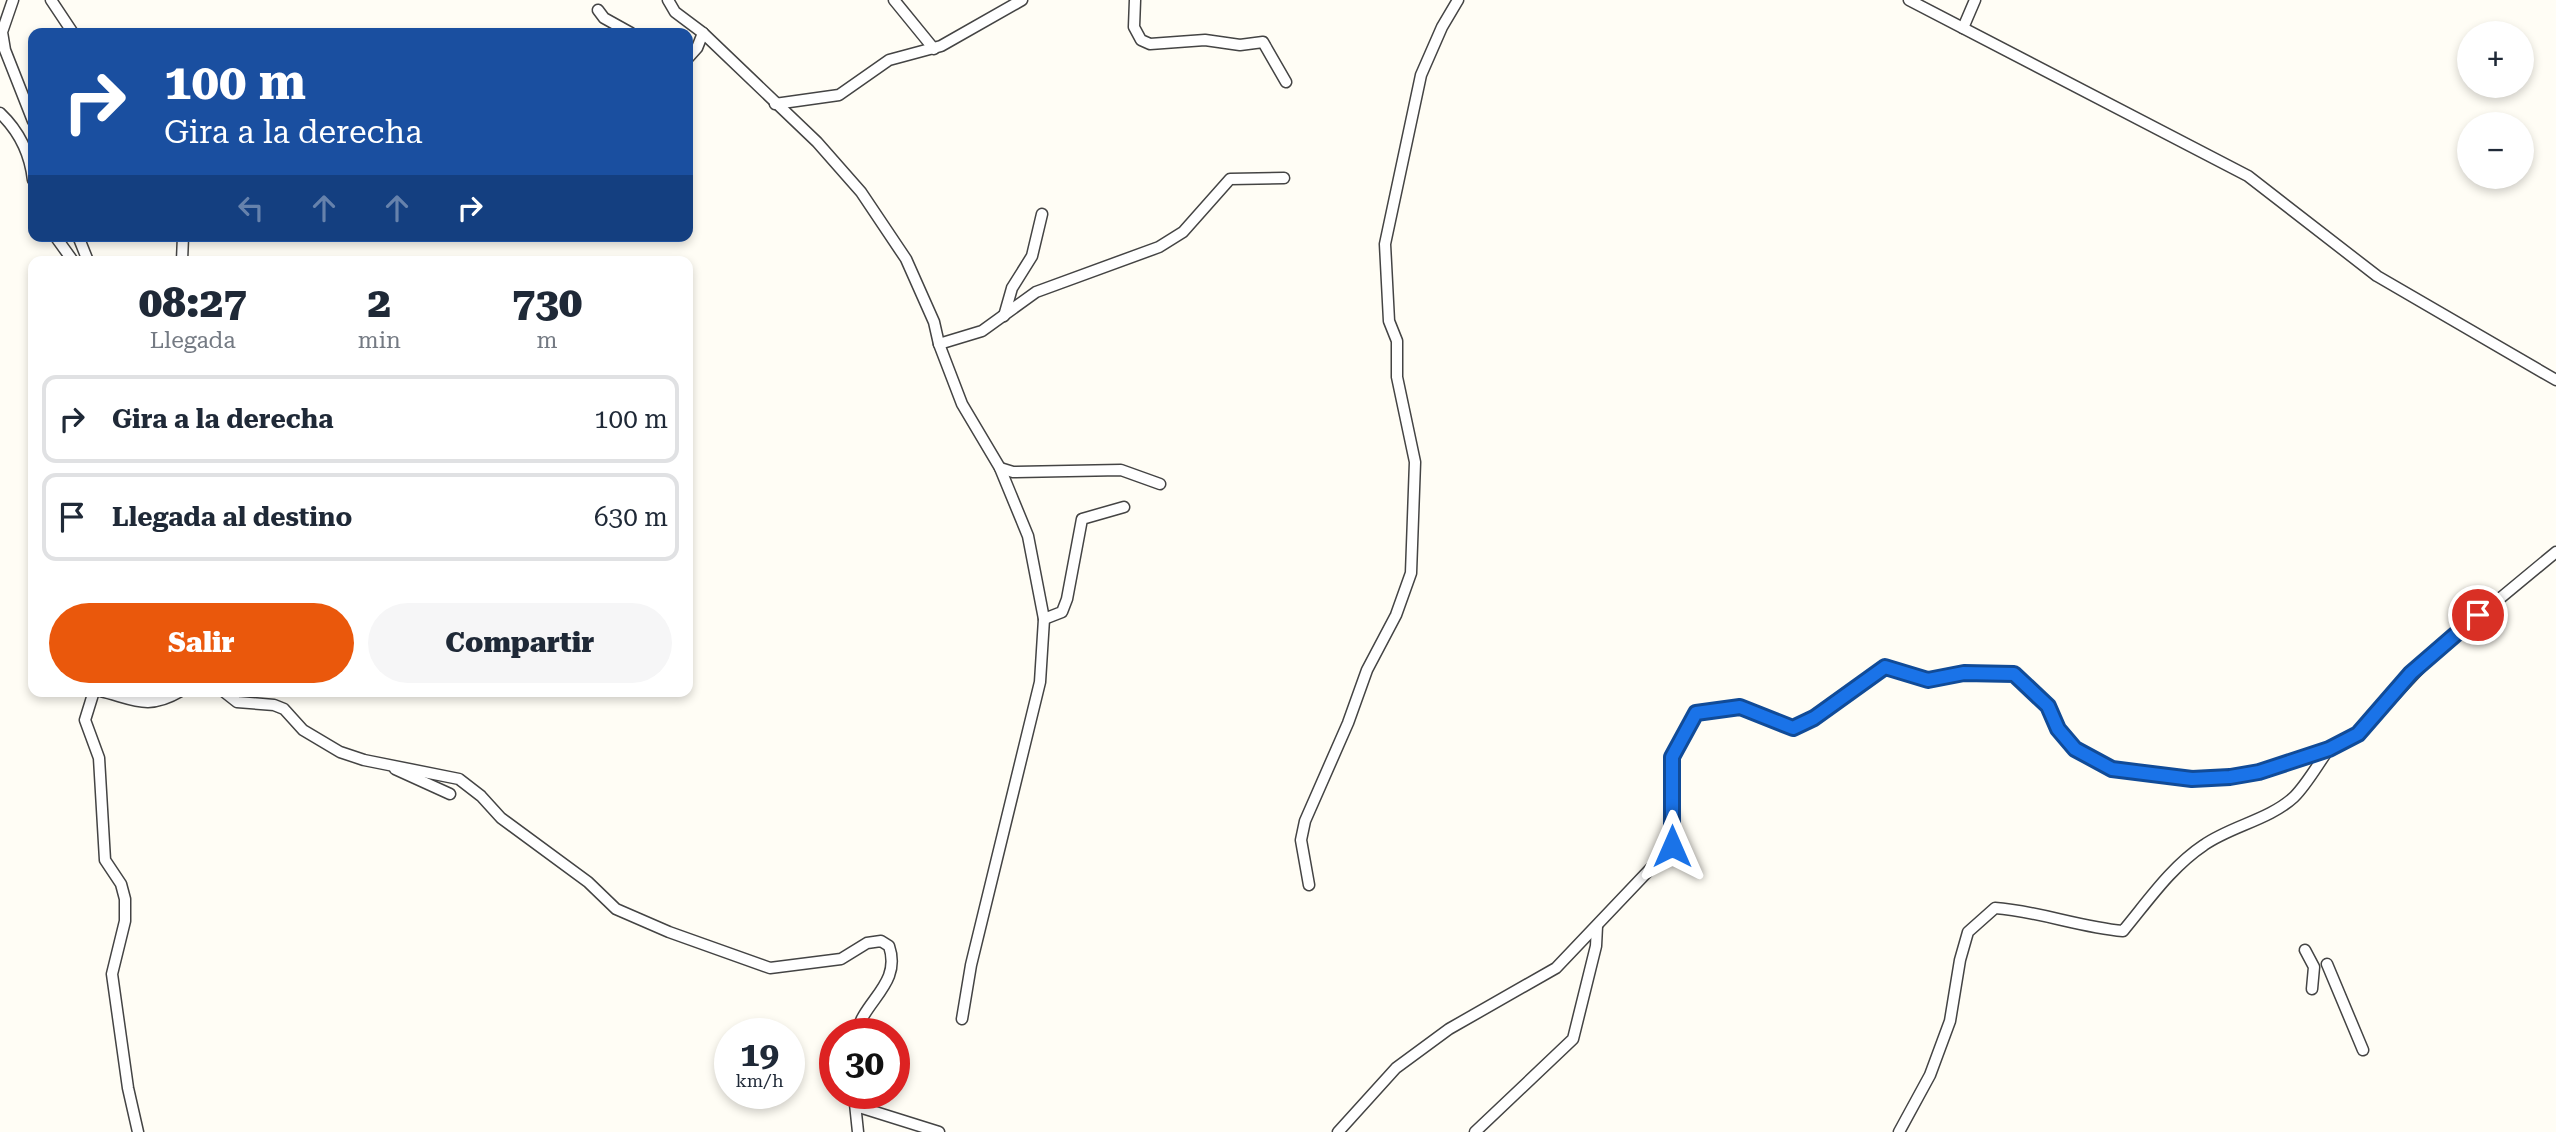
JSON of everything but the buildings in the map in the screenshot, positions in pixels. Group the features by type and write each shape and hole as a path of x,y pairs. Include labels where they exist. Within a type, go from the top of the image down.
{"street":[{"path":"13,0 2,32 28,107"},
{"path":"51,0 70,28"},
{"path":"667,0 675,12 703,33 817,142 868,203 906,259 934,322 939,344 962,404 1000,468 1028,536 1045,618 1040,682 977,940 962,1019"},
{"path":"894,0 934,49"},
{"path":"775,104 783,100 832,98 889,60 934,49 965,35 1022,0"},
{"path":"1135,0 1134,27 1141,40 1150,44 1205,40 1240,45 1263,42 1286,82"},
{"path":"1308,885 1301,840 1305,821 1348,723 1367,670 1396,615 1411,573 1415,462 1397,377 1396,341 1389,321 1385,244 1421,75 1442,27 1458,0"},
{"path":"1909,0 2248,176 2377,276 2556,380"},
{"path":"1963,28 1975,0"},
{"path":"598,10 604,18 622,28"},
{"path":"693,54 703,33"},
{"path":"0,113 15,127 28,157"},
{"path":"939,344 982,331 1036,292 1099,272 1159,247 1183,232 1230,178 1284,178"},
{"path":"1004,316 1012,288 1032,256 1042,214"},
{"path":"1000,468 1013,472 1121,470 1160,484"},
{"path":"1045,618 1062,612 1068,599 1082,520 1124,507"},
{"path":"1338,1132 1396,1068 1450,1029 1556,968 1672,846 1672,757 1696,713 1740,707 1793,728 1814,718 1885,667 1928,680 1964,673 2014,674 2048,706 2058,729 2075,749 2112,769 2192,779 2259,772 2329,749 2358,734 2426,659 2556,552"},
{"path":"92,697 85,720 99,758 105,860 121,884 125,899 125,921 112,975 128,1088 138,1132"},
{"path":"118,697 140,704 168,697"},
{"path":"231,697 237,702 274,705 284,709 317,741 364,760 390,767 450,794"},
{"path":"1899,1132 1934,1064 1950,1021 1960,960 1968,932 1979,920 1995,908 2021,910 2095,928 2123,931 2167,877 2201,846 2230,828 2272,812 2294,797 2329,749"},
{"path":"364,760 459,779 481,796 501,818 588,882 616,909 747,961 771,968 817,964 841,958 867,943 881,941 889,946 893,967 889,983 872,1000 861,1018"},
{"path":"1475,1132 1573,1039 1596,946 1597,926"},
{"path":"2305,950 2314,967 2312,989"},
{"path":"2327,964 2363,1050"},
{"path":"856,1109 858,1132"},
{"path":"866,1109 939,1132"}],"route":[{"path":"1672,846 1672,757 1696,713 1740,707 1793,728 1814,718 1885,667 1928,680 1964,673 2014,674 2048,706 2058,729 2075,749 2112,769 2192,779 2230,777 2259,772 2329,749 2358,734 2411,673 2478,615"}]}
